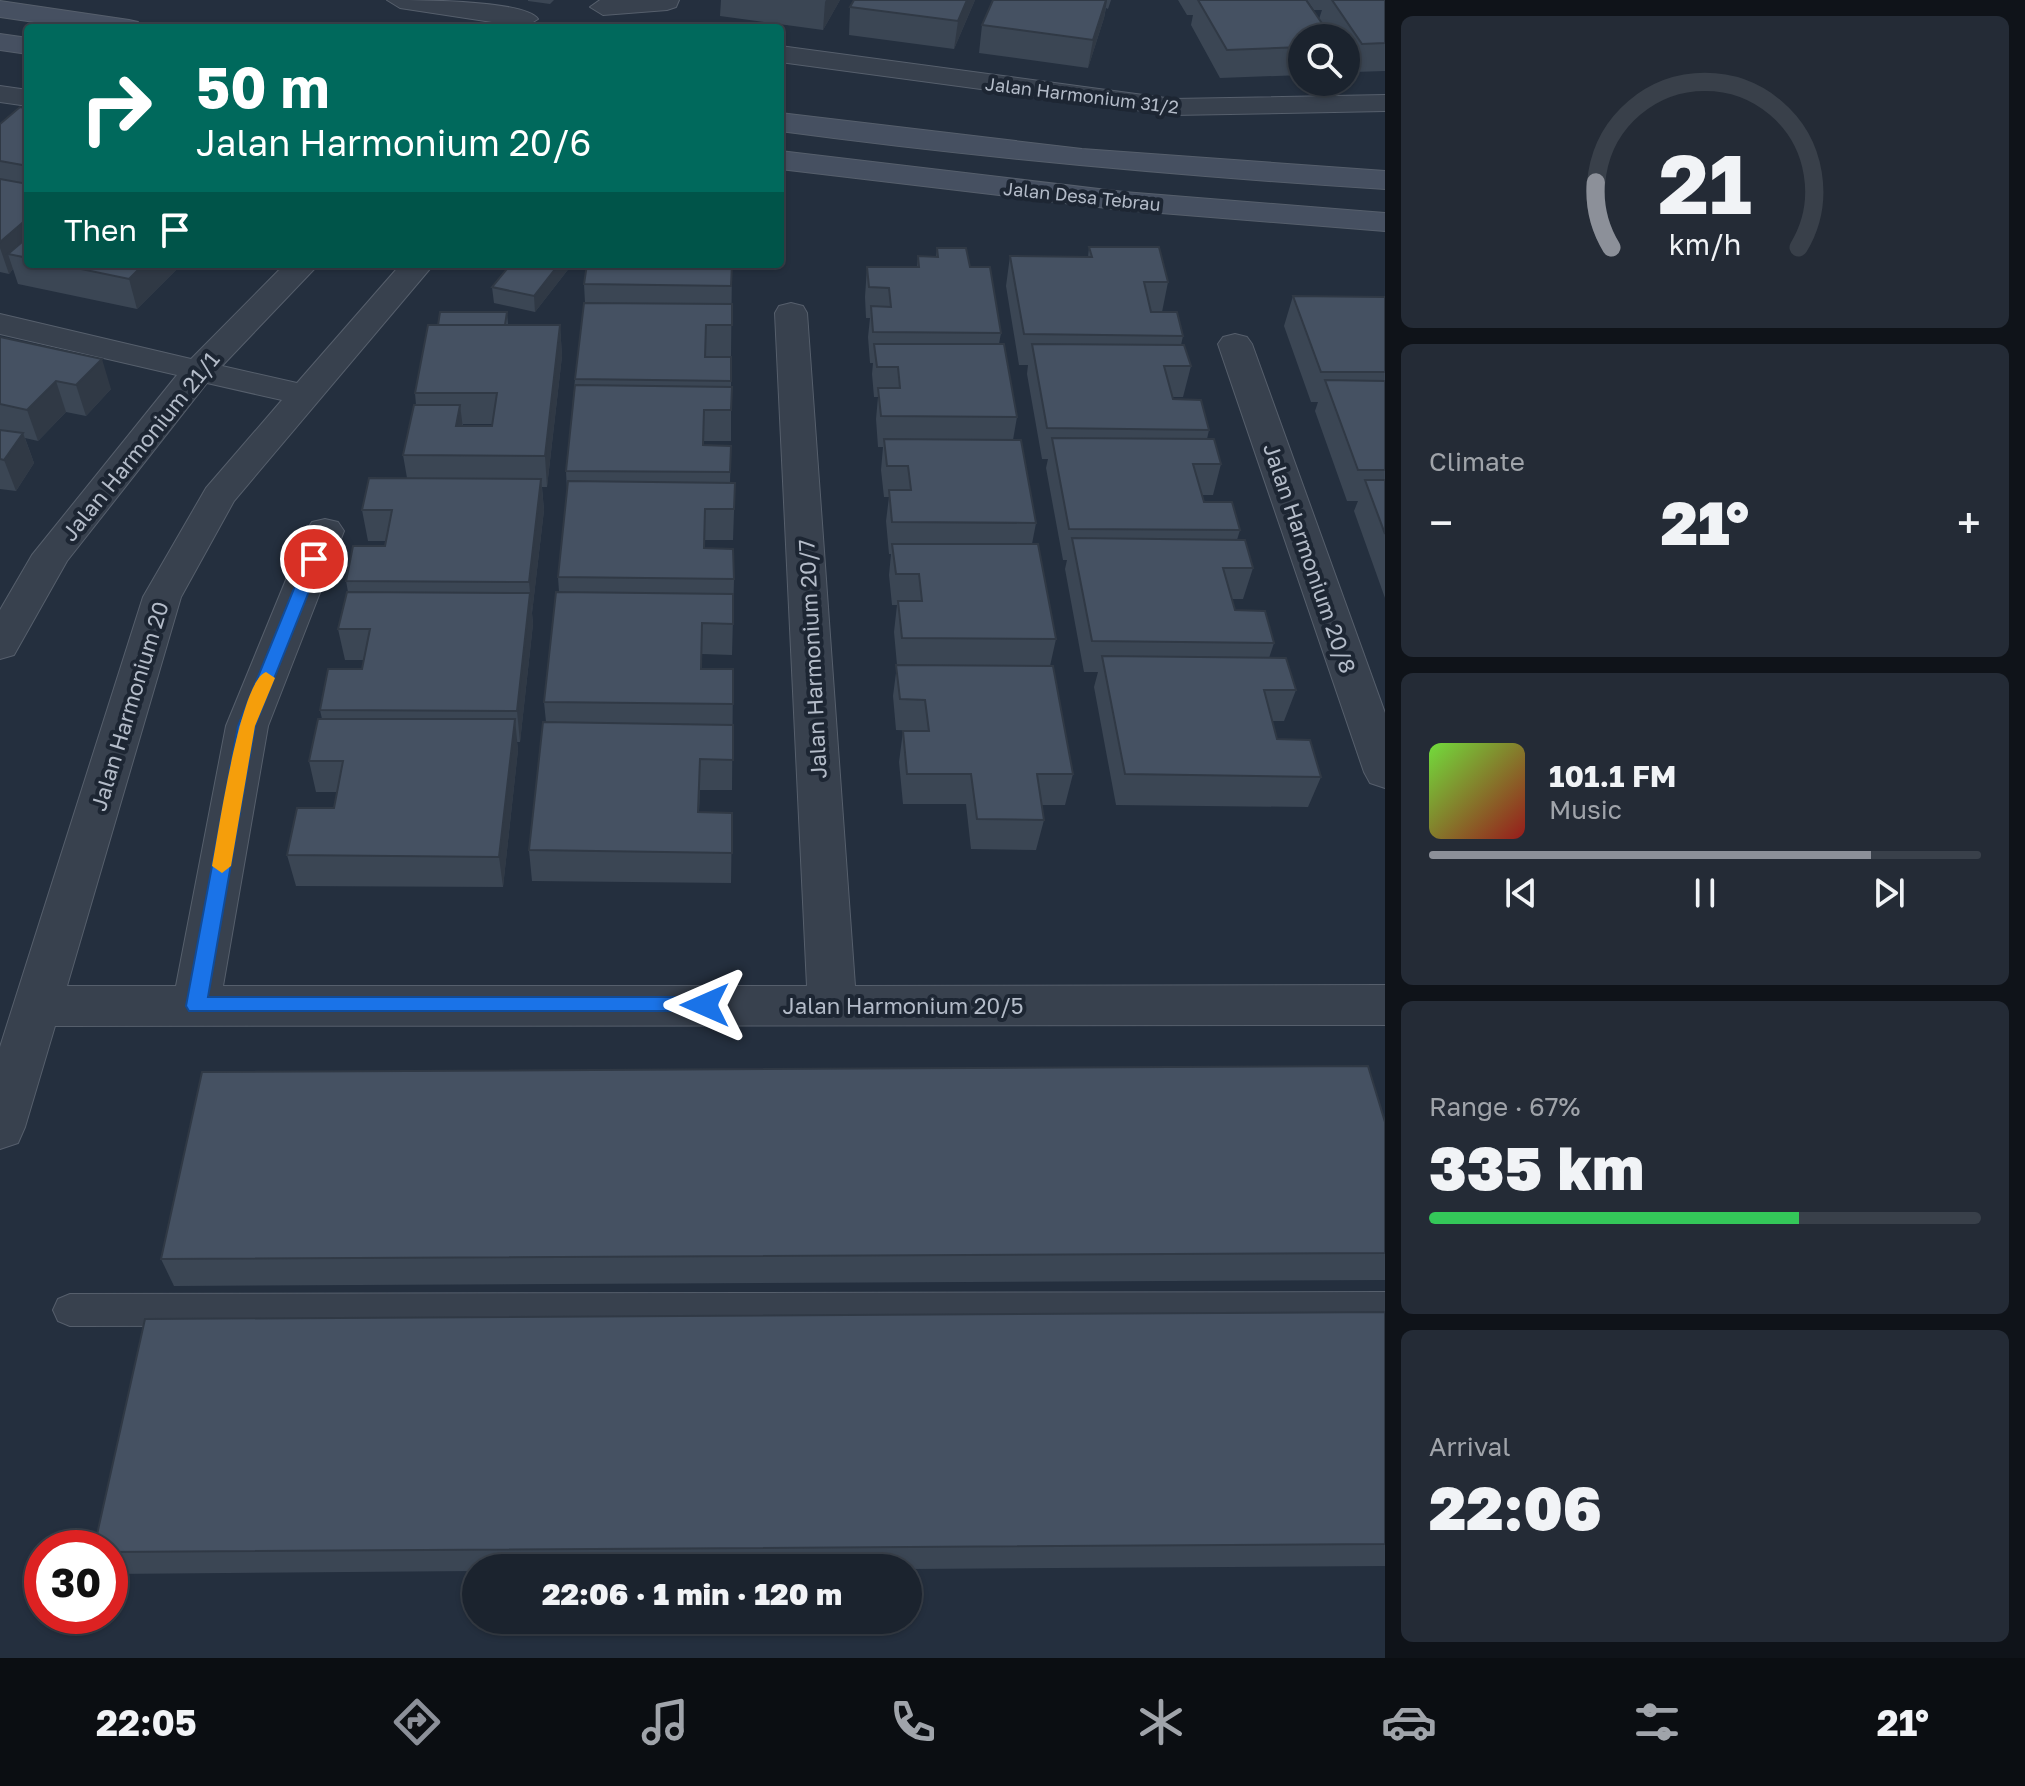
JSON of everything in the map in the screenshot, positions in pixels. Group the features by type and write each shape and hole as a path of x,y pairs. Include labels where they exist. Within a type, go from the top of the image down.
{"main road":[{"path":"0,9 102,24"},
{"path":"0,42 24,45"},
{"name":"Jalan Desa Tebrau","path":"784,123 933,144 1105,162 1385,180"},
{"name":"Jalan Desa Tebrau","path":"784,160 1124,201 1385,222"}],"street":[{"path":"400,0 525,19"},
{"path":"599,12 668,1"},
{"path":"651,24 668,1"},
{"name":"Jalan Harmonium 31/2","path":"784,55 1173,107 1385,103"},
{"path":"0,94 24,97"},
{"name":"Jalan Harmonium 21/1","path":"0,645 51,555 200,369 299,268"},
{"name":"Jalan Harmonium 20","path":"0,1127 162,597 219,496 415,268"},
{"name":"Jalan Harmonium 20/7","path":"791,313 832,1005"},
{"path":"0,324 304,395"},
{"name":"Jalan Harmonium 20/8","path":"1235,344 1385,772"},
{"path":"196,1006 247,726 325,531"},
{"name":"Jalan Harmonium 20/5","path":"37,1006 1385,1005"}],"lane":[{"path":"70,1310 1385,1308"}],"building":[{"path":"854,0 967,0 958,21 850,7"},
{"path":"993,0 1106,0 1093,40 982,25"},
{"path":"1198,0 1306,0 1322,24 1288,24 1288,48 1227,50"},
{"path":"1332,0 1385,0 1385,43 1362,44 1360,24 1348,24"},
{"path":"20,107 24,108 24,165 0,161 0,124"},
{"path":"0,179 24,183 24,221 0,242"},
{"path":"24,240 24,257 8,254"},
{"path":"1089,247 1159,247 1168,282 1144,282 1151,312 1177,312 1183,336 1024,334 1010,256 1092,257"},
{"path":"937,248 966,248 970,267 990,267 1001,333 873,332 871,306 891,307 889,288 869,287 867,267 919,267 918,256 938,257"},
{"path":"76,268 140,268 129,279"},
{"path":"508,268 556,268 534,296 492,287"},
{"path":"586,268 732,268 731,286 584,284"},
{"path":"1293,296 1385,297 1385,372 1321,372"},
{"path":"584,303 732,304 732,325 706,325 705,357 731,357 731,381 575,379"},
{"path":"440,312 507,312 505,325 438,325"},
{"path":"428,325 560,325 545,456 403,455 414,405 460,405 456,426 492,426 497,393 415,393"},
{"path":"0,337 102,359 76,385 56,381 27,410 0,404"},
{"path":"874,344 1004,344 1017,417 881,416 878,388 900,388 898,367 877,367"},
{"path":"1032,344 1184,345 1191,366 1164,366 1173,399 1201,400 1209,430 1047,428"},
{"path":"1325,380 1385,381 1385,470 1358,470"},
{"path":"575,385 732,387 731,410 704,410 703,445 731,446 730,472 566,471"},
{"path":"0,430 23,433 4,460 0,459"},
{"path":"1052,438 1214,439 1221,464 1193,464 1204,502 1232,502 1240,530 1069,529"},
{"path":"884,439 1021,440 1036,523 892,522 889,490 911,490 908,466 887,466"},
{"path":"369,478 541,479 529,582 346,581 353,546 385,546 392,510 362,510"},
{"path":"1365,480 1385,480 1385,534"},
{"path":"568,481 735,483 734,509 705,509 704,548 733,549 734,579 558,577"},
{"path":"1072,538 1245,540 1253,568 1223,568 1235,610 1265,611 1274,643 1092,641"},
{"path":"892,544 1038,544 1056,639 902,638 898,601 922,601 919,574 896,574"},
{"path":"347,592 530,593 517,711 320,710 328,669 362,669 370,629 338,629"},
{"path":"556,592 733,594 733,624 702,623 701,669 733,669 733,704 544,702"},
{"path":"1102,656 1286,658 1296,690 1264,690 1277,739 1310,740 1321,777 1125,774"},
{"path":"896,665 1053,666 1073,774 1037,774 1044,820 977,819 971,774 907,774 903,731 929,731 925,700 900,699"},
{"path":"318,719 515,719 499,857 287,855 297,808 334,808 343,761 309,761"},
{"path":"543,722 733,725 733,760 700,759 698,812 732,813 732,853 529,850"},
{"path":"1368,1066 1385,1122 1385,1253 161,1259 202,1072"},
{"path":"1385,1312 1385,1544 128,1552 128,1530 98,1530 145,1319"}],"slow traffic":[{"path":"222,866 247,726 266,678"}],"route":[{"path":"314,559 247,726 196,1006 705,1005"}]}
